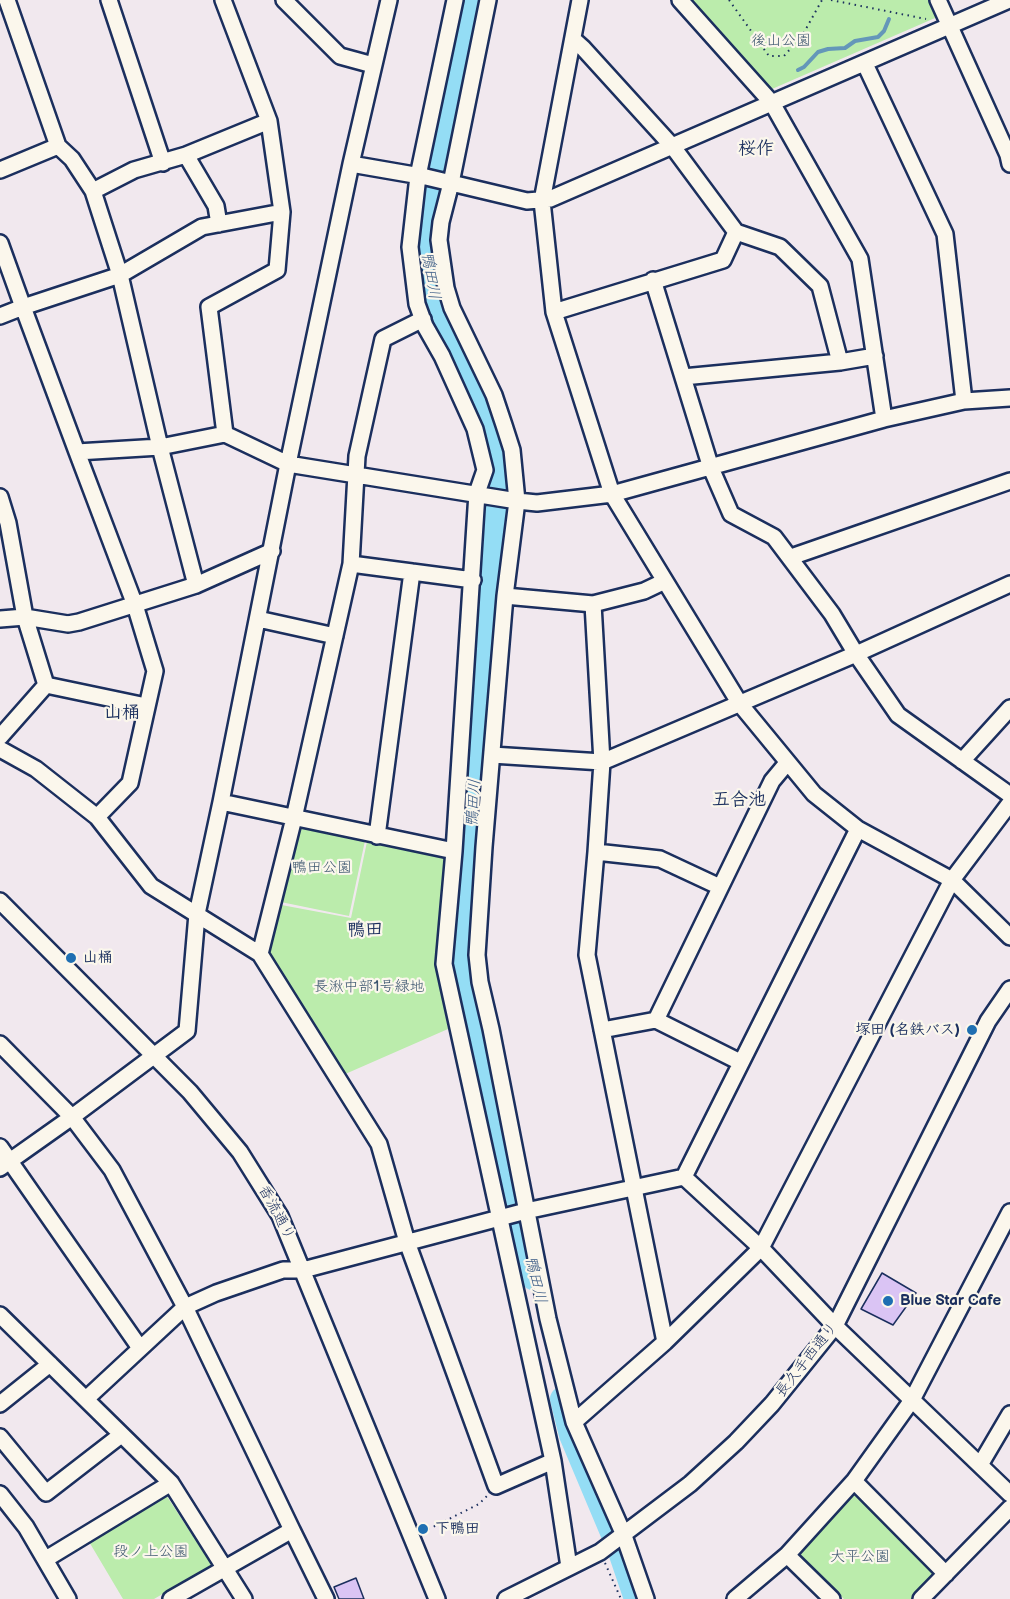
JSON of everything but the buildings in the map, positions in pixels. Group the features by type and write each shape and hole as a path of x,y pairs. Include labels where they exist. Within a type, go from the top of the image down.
{"street":[{"path":"7,0 58,146 72,159 93,191 120,275 160,447 196,585"},
{"path":"109,0 163,163"},
{"path":"223,0 268,121 282,212 277,270 209,307 225,435"},
{"path":"284,0 340,56 374,66"},
{"path":"4,1165 72,1118 187,1031 197,914 351,164 389,0"},
{"path":"455,0 410,247 414,285 423,319 475,429 485,470 477,493 473,580 444,964 553,1461 569,1567"},
{"path":"488,0 448,183 439,240 446,288 452,308 494,395 512,450 517,501 505,596 477,955 480,982 548,1320 574,1422 623,1533 646,1599"},
{"path":"580,0 542,201 554,312 612,494 740,704 814,794 858,829 952,880 1010,937"},
{"path":"680,0 772,104 860,259 884,419"},
{"path":"938,0 1009,158"},
{"path":"351,164 422,177 527,201 542,201 673,147 1009,0"},
{"path":"573,39 673,147 736,232 780,247 820,286 840,362"},
{"path":"865,64 945,234 964,401"},
{"path":"93,191 134,170 186,155 268,121"},
{"path":"0,170 58,146"},
{"path":"186,155 216,206 219,224"},
{"path":"0,316 120,275 202,227 282,212"},
{"path":"554,312 723,260 736,232"},
{"path":"0,243 135,604 155,671 130,783 96,817"},
{"path":"653,280 711,468 731,514 774,537 791,557 832,614 898,715 1010,795"},
{"path":"261,954 351,564 357,456 383,339 423,319"},
{"path":"683,377 840,362 875,356"},
{"path":"77,452 160,447 225,435 288,464 537,503 612,494 884,419 964,401 1010,398"},
{"path":"791,557 1010,481"},
{"path":"0,497 8,523 25,617 46,685"},
{"path":"0,619 25,617 68,624 196,585 272,551"},
{"path":"351,564 473,580"},
{"path":"377,836 412,573"},
{"path":"505,596 593,604 644,591 665,581"},
{"path":"492,755 602,762 856,654 1010,584"},
{"path":"593,604 602,762 587,955 665,1342"},
{"path":"258,619 335,636"},
{"path":"46,685 147,706"},
{"path":"0,737 46,685"},
{"path":"962,761 1010,708"},
{"path":"0,749 36,770 96,817 152,886 261,954 379,1144 406,1242 496,1486 553,1461"},
{"path":"656,1020 772,781 787,763"},
{"path":"221,802 454,851"},
{"path":"574,1422 665,1342 761,1248 952,880 1010,803"},
{"path":"684,1177 858,829"},
{"path":"596,852 660,858 720,887"},
{"name":"香流通り","path":"0,901 190,1092 240,1152 280,1216 410,1528 437,1599"},
{"name":"長久手西通り","path":"506,1599 600,1552 690,1484 736,1442 772,1404 835,1326 988,1021 1010,988"},
{"path":"602,1030 656,1020 740,1062"},
{"path":"0,1044 72,1118 112,1170 185,1307 326,1599"},
{"path":"0,1148 4,1165 140,1348"},
{"path":"684,1177 761,1248 835,1326 1010,1494"},
{"path":"86,1399 185,1307 216,1293 283,1270 303,1270 526,1211 684,1177"},
{"path":"735,1599 787,1555 854,1481 912,1400 1010,1212"},
{"path":"0,1315 171,1483 244,1599"},
{"path":"0,1404 50,1364"},
{"path":"980,1465 1010,1414"},
{"path":"0,1437 46,1493 122,1435"},
{"path":"854,1481 946,1574"},
{"path":"46,1559 171,1483"},
{"path":"0,1494 26,1527 68,1599"},
{"path":"921,1599 1010,1508"},
{"path":"171,1599 292,1530"},
{"path":"787,1555 832,1599"}],"path":[{"path":"729,0 769,56 784,57 802,36 822,0"},
{"path":"831,0 926,19"},
{"path":"410,1528 423,1533 479,1504 496,1486"},
{"path":"600,1552 621,1599"}],"green space":[{"name":"後山公園","path":"688,0 933,0 938,9 935,18 772,89"},
{"name":"鴨田公園","path":"297,823 366,836 349,916 276,901"},
{"name":"長湫中部1号緑地","path":"368,837 446,859 436,966 448,1029 343,1075 263,952 276,904 351,918"},
{"name":"大平公園","path":"852,1493 937,1573 911,1599 844,1599 798,1554"},
{"name":"段ノ上公園","path":"166,1495 212,1565 154,1599 123,1599 88,1540"}],"waterway":[{"name":"鴨田川","path":"471,0 431,193 424,256 425,277 431,298 468,373 491,434 498,483 464,901 462,962 533,1278"},
{"path":"798,70 818,52 845,48 855,41 878,37 884,31 889,19"},
{"name":"鴨田川","path":"562,1399 571,1435 619,1549 636,1599"}],"place":[{"name":"山桶","path":"71,958"},
{"name":"塚田 (名鉄バス)","path":"972,1030"},
{"name":"Blue Star Cafe","path":"888,1301"},
{"name":"下鴨田","path":"423,1529"}],"district":[{"name":"桜作","path":"756,149"},
{"name":"山桶","path":"122,713"},
{"name":"五合池","path":"739,800"},
{"name":"鴨田","path":"365,930"}]}
